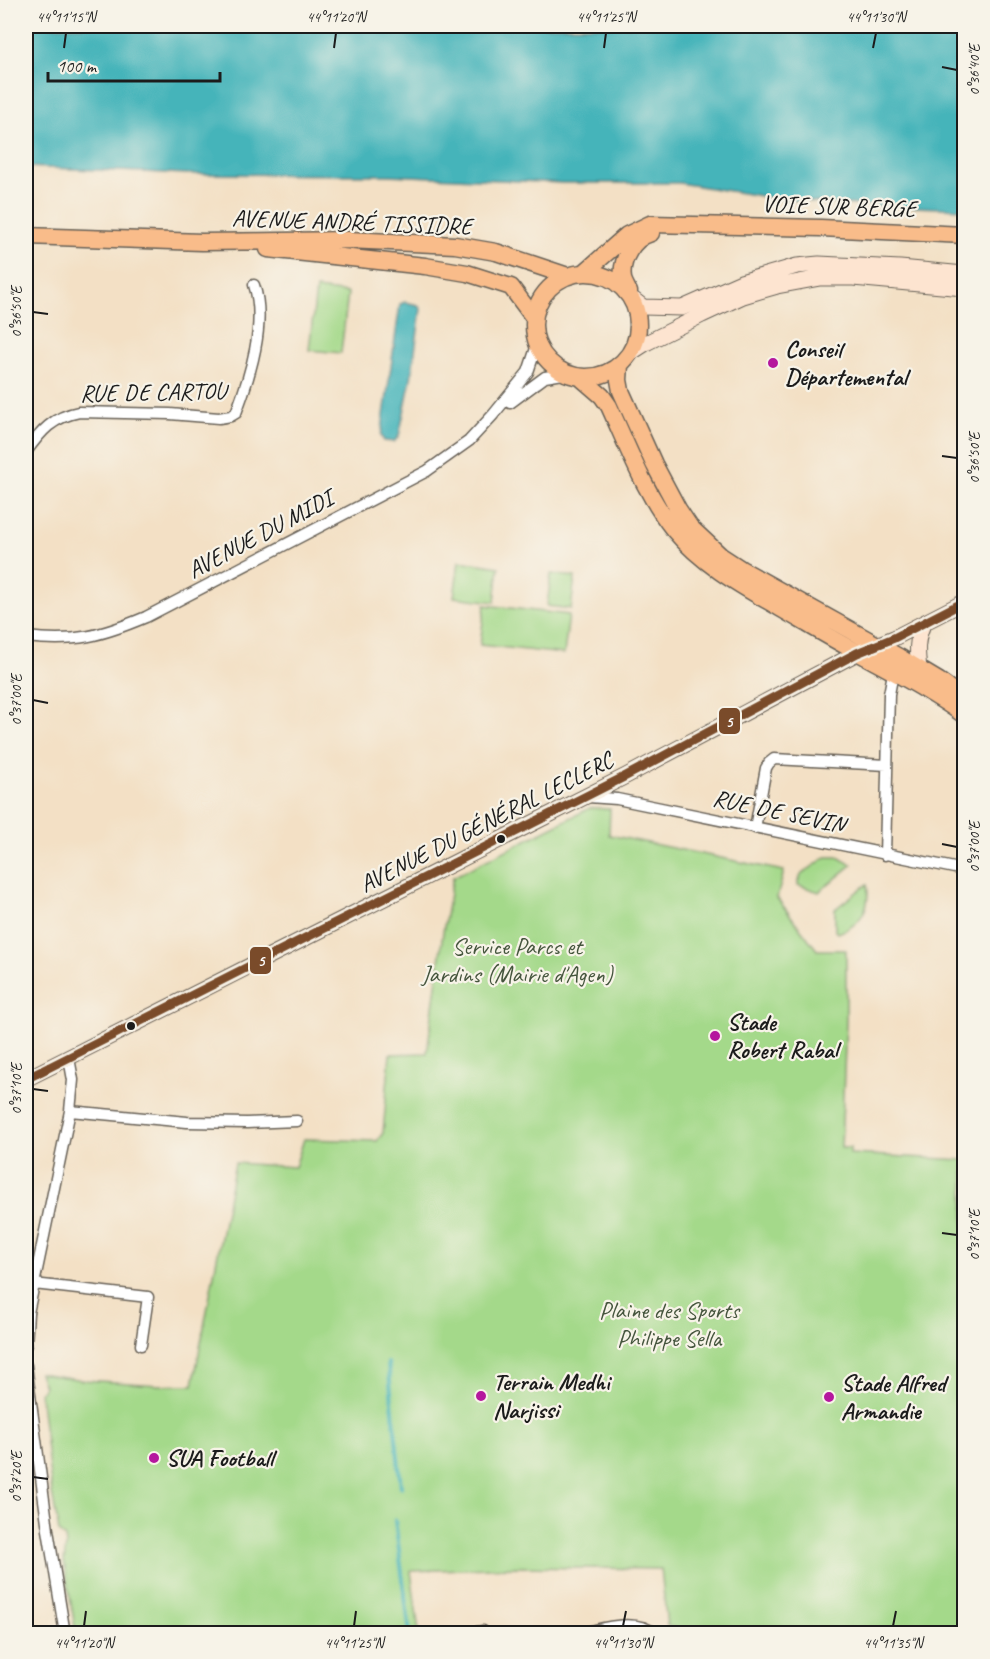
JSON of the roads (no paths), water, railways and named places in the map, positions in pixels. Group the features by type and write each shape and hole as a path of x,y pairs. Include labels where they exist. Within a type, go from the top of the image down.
{"main road":[{"path":"585,272 627,235 650,224 713,226"},
{"name":"VOIE SUR BERGE","path":"713,226 821,228 964,235"},
{"path":"713,226 662,230 646,234 637,240 629,251 624,268 623,280 638,314 639,328 636,342 625,360 619,380 621,391 654,464 690,527 721,556 877,644 896,664 964,715"},
{"name":"AVENUE ANDRÉ TISSIDRE","path":"26,238 202,242 306,239 455,245 496,252 568,276"},
{"name":"AVENUE ANDRÉ TISSIDRE","path":"202,242 425,266 467,273 511,287 534,318"},
{"path":"632,297 617,282 602,275 585,272 568,276 555,283 537,306 534,335 546,359 555,367 575,375 602,396 609,406 641,475 675,531 701,557 733,581 858,653 919,669 964,699"},
{"path":"575,375 603,375 625,360"}],"street":[{"path":"632,297 643,307 682,308 752,279 797,266 819,264 964,274"},
{"path":"625,360 646,343 702,315 743,297 777,286 820,278 853,278 964,288"},
{"name":"RUE DE CARTOU","path":"26,452 36,438 52,423 65,415 170,414 219,418 236,413 251,363 260,320 259,299 254,285"},
{"name":"AVENUE DU MIDI","path":"26,637 68,639 94,636 146,617 422,475 469,441 493,416 528,372 537,345"},
{"name":"AVENUE DU MIDI","path":"493,416 545,377 575,375"},
{"name":"AVENUE DU GÉNÉRAL LECLERC","path":"26,1079 585,796 858,653 964,602"},
{"path":"919,669 918,634 922,624"},
{"path":"885,855 889,694 896,664"},
{"path":"755,828 766,768 774,759 887,765"},
{"name":"RUE DE SEVIN","path":"585,796 617,799 964,870"},
{"path":"26,1345 28,1313 70,1111 73,1080 69,1058"},
{"path":"70,1111 196,1122 297,1121"},
{"path":"34,1284 148,1297 141,1344"},
{"path":"26,1365 48,1530 65,1634"},
{"path":"580,1634 637,1625 648,1628 655,1634"},
{"path":"465,1634 483,1631"}],"water":[{"path":"26,26 964,26 964,209 780,199 679,183 563,183 388,175 188,174 26,167"},
{"path":"405,302 418,305 421,309 411,379 399,436 394,442 384,441 381,436 400,304"}],"waterway":[{"path":"388,1363 401,1487"},
{"path":"395,1520 410,1634"}],"place":[{"name":"Conseil Départemental","path":"773,363"},
{"name":"Stade Robert Rabal","path":"715,1036"},
{"name":"Terrain Medhi Narjissi","path":"481,1396"},
{"name":"Stade Alfred Armandie","path":"829,1397"},
{"name":"SUA Football","path":"154,1458"}],"park label":[{"name":"Service Parcs et Jardins (Mairie d'Agen)","path":"517,960"},
{"name":"Plaine des Sports Philippe Sella","path":"669,1324"}]}
